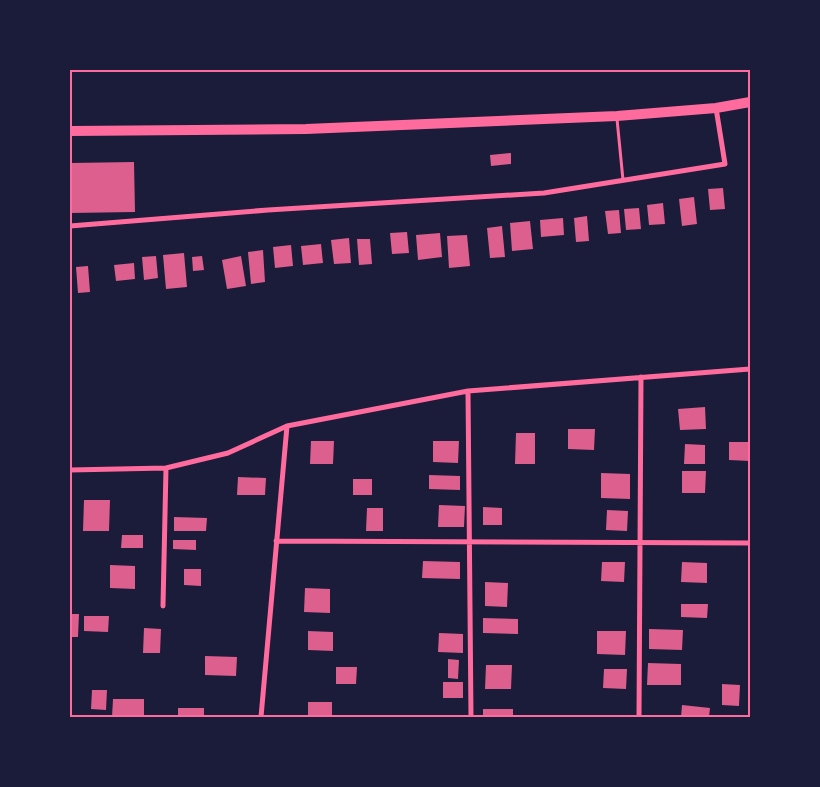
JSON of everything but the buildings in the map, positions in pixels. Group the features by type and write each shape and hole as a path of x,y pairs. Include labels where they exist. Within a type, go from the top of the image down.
{"main road":[{"path":"70,131 306,128 617,116 716,108 750,102"}],"street":[{"path":"70,226 268,210 544,193 725,164 716,108"},
{"path":"70,470 166,468 228,453 287,426 468,391 750,369"},
{"path":"639,717 641,377"},
{"path":"468,391 470,717"},
{"path":"261,717 287,426"},
{"path":"163,606 166,468"},
{"path":"276,541 750,543"}],"lane":[{"path":"617,116 622,180"}]}
